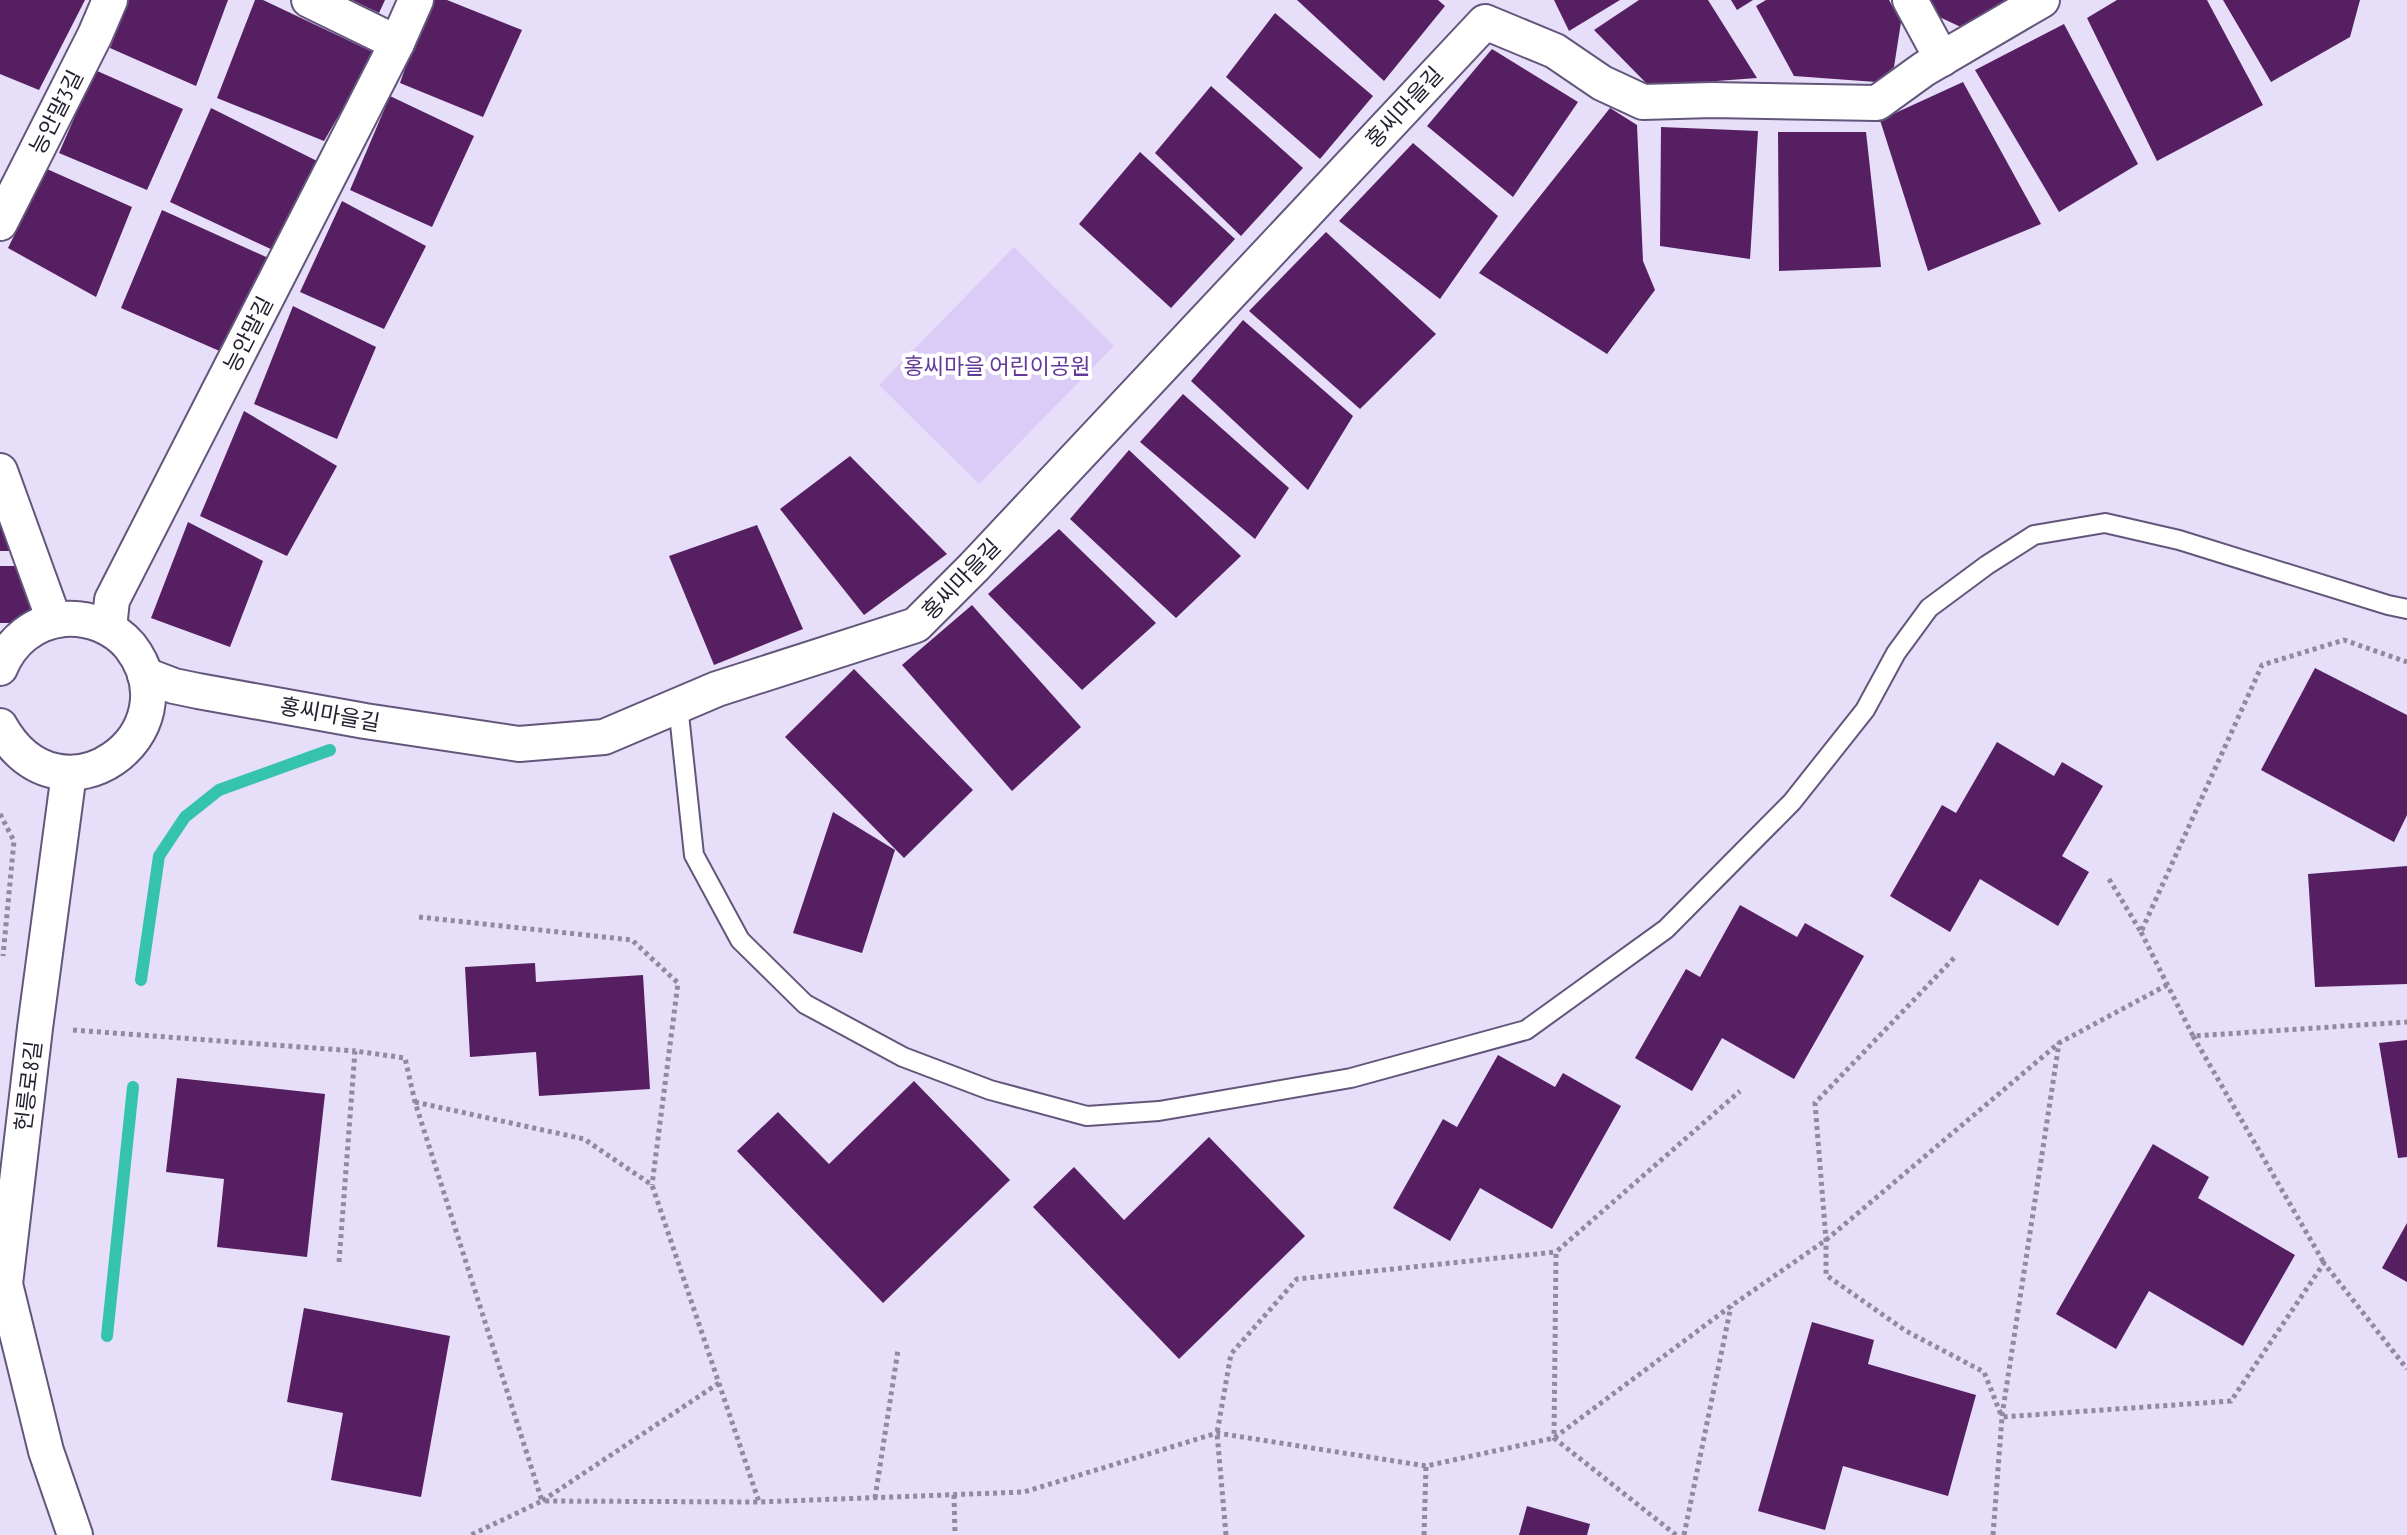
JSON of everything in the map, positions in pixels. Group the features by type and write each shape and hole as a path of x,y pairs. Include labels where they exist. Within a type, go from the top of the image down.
{"street":[{"name":"능안말3길","path":"0,223 110,0"},
{"path":"309,0 397,43"},
{"name":"능안말길","path":"109,628 112,600 397,43 416,0"},
{"path":"1910,0 1942,59"},
{"name":"홍씨마을길","path":"145,675 198,691 519,744 604,737 717,689 916,625 974,567 1486,11 1555,51 1602,83 1643,102 1877,103 1942,59 2042,0"},
{"path":"0,471 54,620"},
{"path":"0,668 5,655 22,636 54,620 74,618 94,622 109,628 137,656 145,675 148,699 143,722 132,743 114,760 93,770 69,773 47,769 27,759 10,743 0,726"},
{"name":"헌릉로8길","path":"69,773 5,1284 46,1451 75,1535"}],"lane":[{"path":"678,705 694,855 740,940 805,1004 903,1057 990,1090 1087,1116 1159,1111 1351,1078 1526,1030 1666,929 1792,802 1865,710 1896,653 1929,608 2034,535 2105,523 2179,540 2407,609"}],"path":[{"path":"2141,932 2262,665 2344,640 2407,662"},
{"path":"0,814 14,841 3,962"},
{"path":"2109,879 2141,932 2193,1036 2324,1263 2407,1369"},
{"path":"419,917 632,940 678,983 652,1185 759,1502"},
{"path":"1954,958 1815,1103 1826,1275 1906,1331 1984,1372 2002,1417"},
{"path":"542,1501 759,1502 1024,1492 1217,1433 1426,1466 1554,1438 1731,1306 1826,1240 2059,1043 2167,985"},
{"path":"2193,1036 2407,1022"},
{"path":"106,1032 355,1051 405,1058 415,1102 542,1501"},
{"path":"1993,1535 2002,1417 2059,1043"},
{"path":"339,1262 355,1051"},
{"path":"1226,1535 1217,1433 1231,1354 1297,1279 1556,1252 1740,1091"},
{"path":"415,1102 584,1139 652,1185"},
{"path":"1554,1438 1556,1252"},
{"path":"2002,1417 2231,1401 2324,1263"},
{"path":"1684,1535 1731,1306"},
{"path":"875,1498 898,1350"},
{"path":"471,1535 542,1501 719,1383"},
{"path":"1554,1438 1676,1535"},
{"path":"1424,1535 1426,1466"},
{"path":"954,1495 955,1535"}],"green space":[{"name":"홍씨마을 어린이공원","path":"1014,247 1114,346 979,484 879,385"}],"building":[{"path":"0,0 85,0 39,90 0,74"},
{"path":"129,0 228,0 196,86 110,48"},
{"path":"255,0 263,0 375,53 324,141 217,98"},
{"path":"352,0 385,0 379,13"},
{"path":"429,0 447,0 522,30 483,117 400,83"},
{"path":"1297,0 1438,0 1445,6 1384,81"},
{"path":"1554,0 1620,0 1569,31"},
{"path":"1639,0 1708,0 1757,78 1649,86 1594,30"},
{"path":"1731,0 1753,0 1737,10"},
{"path":"1766,0 1889,0 1901,22 1894,67 1876,82 1794,76 1756,6"},
{"path":"1925,0 2006,0 1965,29 1933,14"},
{"path":"2117,0 2207,0 2263,105 2157,161 2087,18"},
{"path":"2223,0 2360,0 2350,37 2271,82"},
{"path":"1275,13 1373,96 1320,159 1226,77"},
{"path":"2064,24 2138,164 2059,212 1975,70"},
{"path":"1492,49 1578,102 1513,197 1427,126"},
{"path":"95,70 183,109 147,190 59,153"},
{"path":"1963,82 2041,224 1928,271 1880,120"},
{"path":"1211,86 1303,168 1241,236 1155,153"},
{"path":"390,96 474,136 432,227 350,190"},
{"path":"211,108 317,161 275,251 170,202"},
{"path":"1610,108 1637,125 1643,261 1655,290 1607,354 1479,273"},
{"path":"1661,127 1758,131 1750,259 1660,246"},
{"path":"1778,132 1866,132 1881,267 1779,271"},
{"path":"1413,143 1498,216 1440,299 1339,221"},
{"path":"1140,152 1235,239 1171,308 1079,224"},
{"path":"47,169 132,207 96,297 8,248"},
{"path":"342,201 426,246 384,329 300,292"},
{"path":"162,210 275,261 231,356 121,308"},
{"path":"1326,232 1436,334 1360,409 1249,311"},
{"path":"293,306 376,347 337,439 254,404"},
{"path":"1243,320 1353,416 1308,490 1191,381"},
{"path":"1183,394 1289,488 1255,539 1140,442"},
{"path":"244,411 337,466 287,556 200,516"},
{"path":"1129,450 1241,556 1176,618 1070,519"},
{"path":"850,456 947,554 864,615 780,509"},
{"path":"0,492 21,551 0,551"},
{"path":"188,522 263,561 230,647 151,618"},
{"path":"757,525 803,629 714,665 669,556"},
{"path":"1059,529 1156,623 1082,690 988,594"},
{"path":"0,566 28,566 36,610 12,623 0,623"},
{"path":"972,605 1081,727 1012,791 902,665"},
{"path":"2315,668 2407,715 2407,815 2394,842 2261,770"},
{"path":"854,669 973,790 904,858 785,737"},
{"path":"1997,742 2054,776 2062,762 2103,786 2062,856 2089,872 2058,926 1980,879 1950,932 1890,896 1942,805 1956,813"},
{"path":"833,812 895,850 862,953 793,933"},
{"path":"2407,866 2407,984 2315,987 2308,874"},
{"path":"1740,905 1797,937 1805,923 1864,956 1794,1079 1722,1038 1692,1091 1635,1058 1686,969 1700,977"},
{"path":"535,963 536,982 643,975 650,1089 539,1096 536,1052 470,1057 465,967"},
{"path":"2407,1040 2407,1157 2398,1158 2379,1043"},
{"path":"1498,1055 1555,1087 1563,1073 1621,1106 1552,1229 1480,1188 1450,1241 1393,1208 1443,1119 1457,1127"},
{"path":"177,1078 325,1094 307,1257 217,1247 224,1179 166,1172"},
{"path":"914,1081 1010,1180 883,1303 737,1151 778,1112 829,1164"},
{"path":"1209,1137 1305,1236 1179,1359 1033,1207 1074,1167 1124,1220"},
{"path":"2153,1144 2209,1177 2198,1198 2295,1255 2243,1346 2149,1291 2116,1349 2056,1314"},
{"path":"2407,1223 2407,1282 2382,1268"},
{"path":"304,1308 450,1336 421,1497 331,1480 343,1413 287,1402"},
{"path":"1812,1322 1874,1340 1868,1364 1976,1395 1948,1496 1843,1466 1825,1530 1758,1511"},
{"path":"1527,1506 1590,1524 1587,1535 1519,1535"}],"waterway":[{"path":"141,980 159,856 185,817 219,790 330,750"},
{"path":"107,1336 133,1087"}]}
